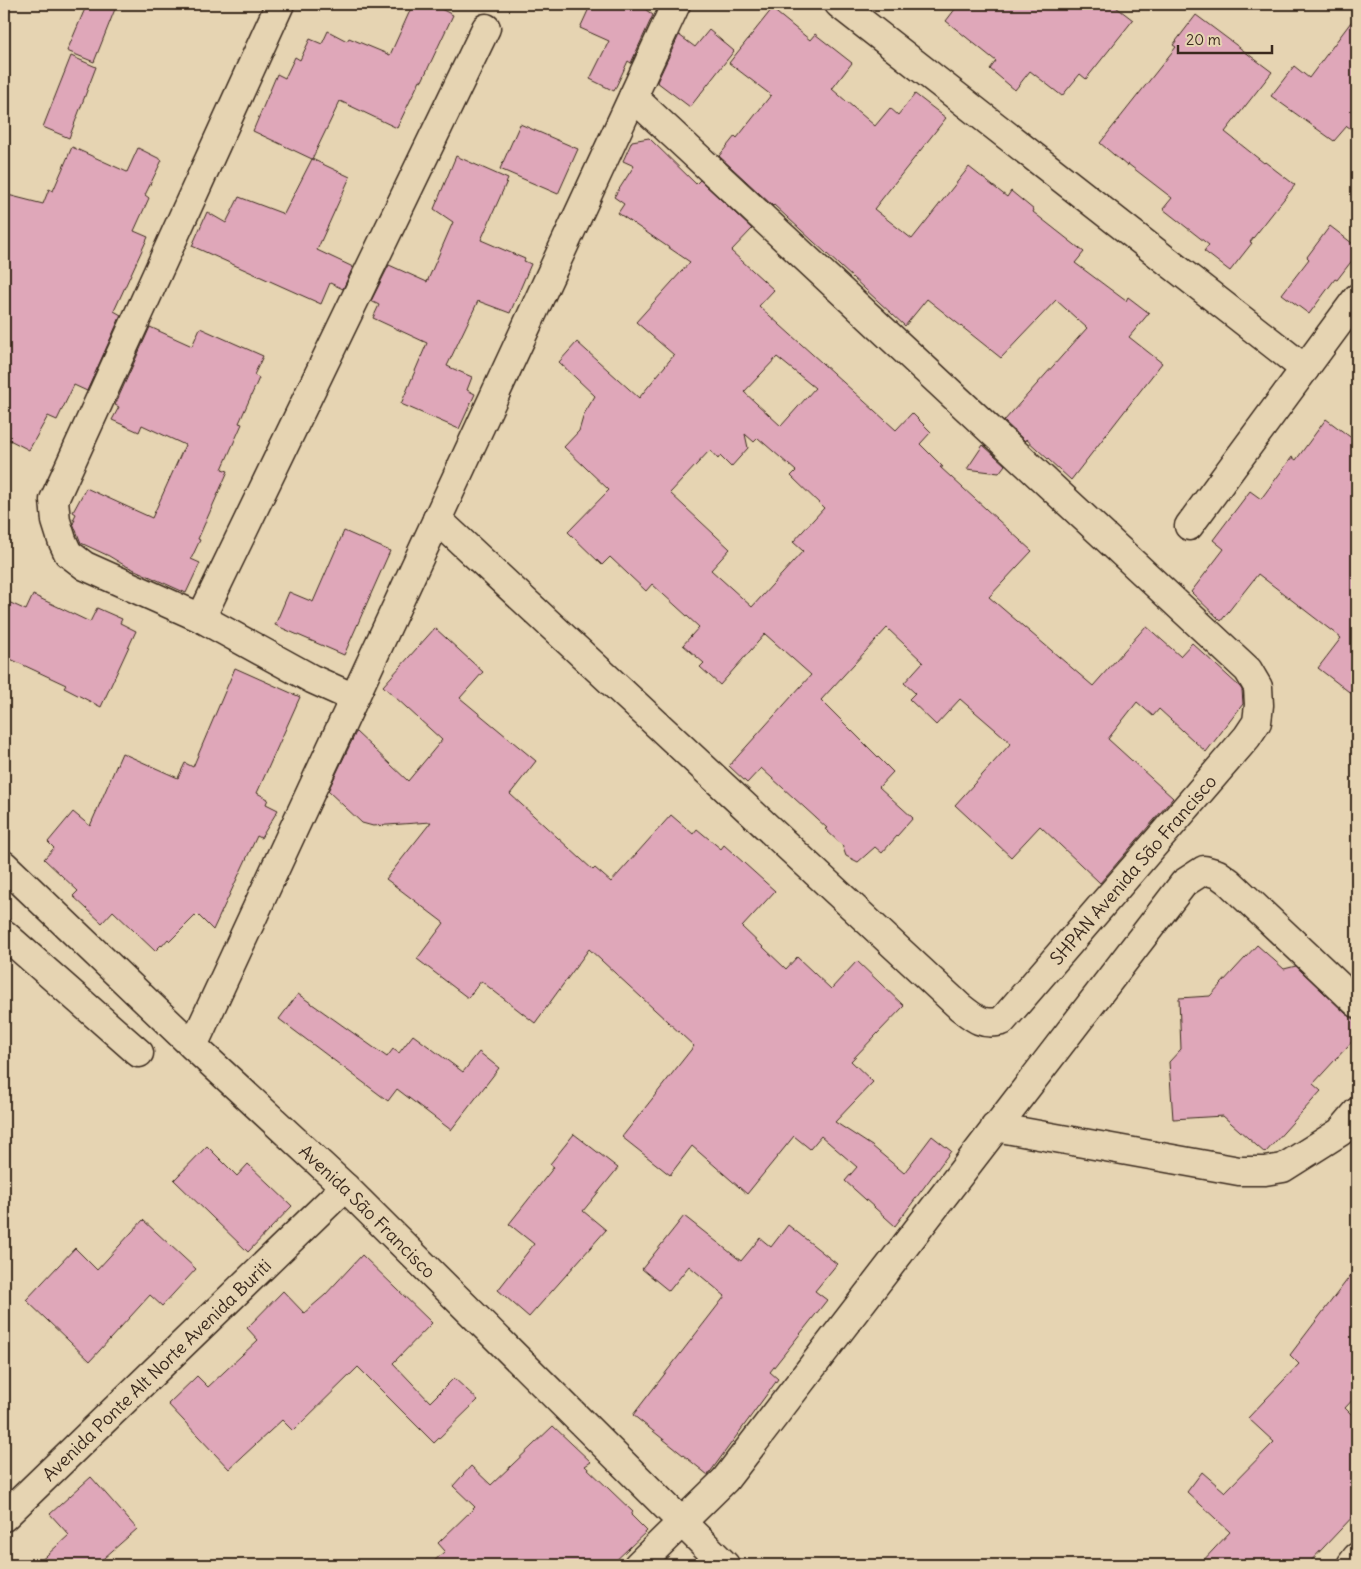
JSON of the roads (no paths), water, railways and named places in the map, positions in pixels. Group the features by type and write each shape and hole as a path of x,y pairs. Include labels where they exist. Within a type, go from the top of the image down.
{"street":[{"path":"280,4 54,500 56,521 68,553 85,566 202,618 312,679 352,697"},
{"path":"193,1046 352,697 437,519 676,4"},
{"path":"838,4 1305,369"},
{"path":"202,618 486,28"},
{"name":"SHPAN Avenida São Francisco","path":"437,519 960,1007 973,1018 982,1022 992,1024 1002,1021 1248,737 1257,722 1258,687 1248,670 633,97"},
{"path":"1189,526 1357,298"},
{"path":"638,1565 725,1480 1184,883 1204,870 1218,874 1230,882 1357,1003"},
{"name":"Avenida São Francisco","path":"8,876 345,1187 681,1524 725,1565"},
{"path":"4,934 139,1053"},
{"path":"995,1127 1239,1171 1265,1171 1283,1168 1340,1132 1357,1112"},
{"name":"Avenida Ponte Alt Norte Avenida Buriti","path":"4,1517 310,1223 345,1187"},
{"path":"1351,1565 1357,1557"}]}
